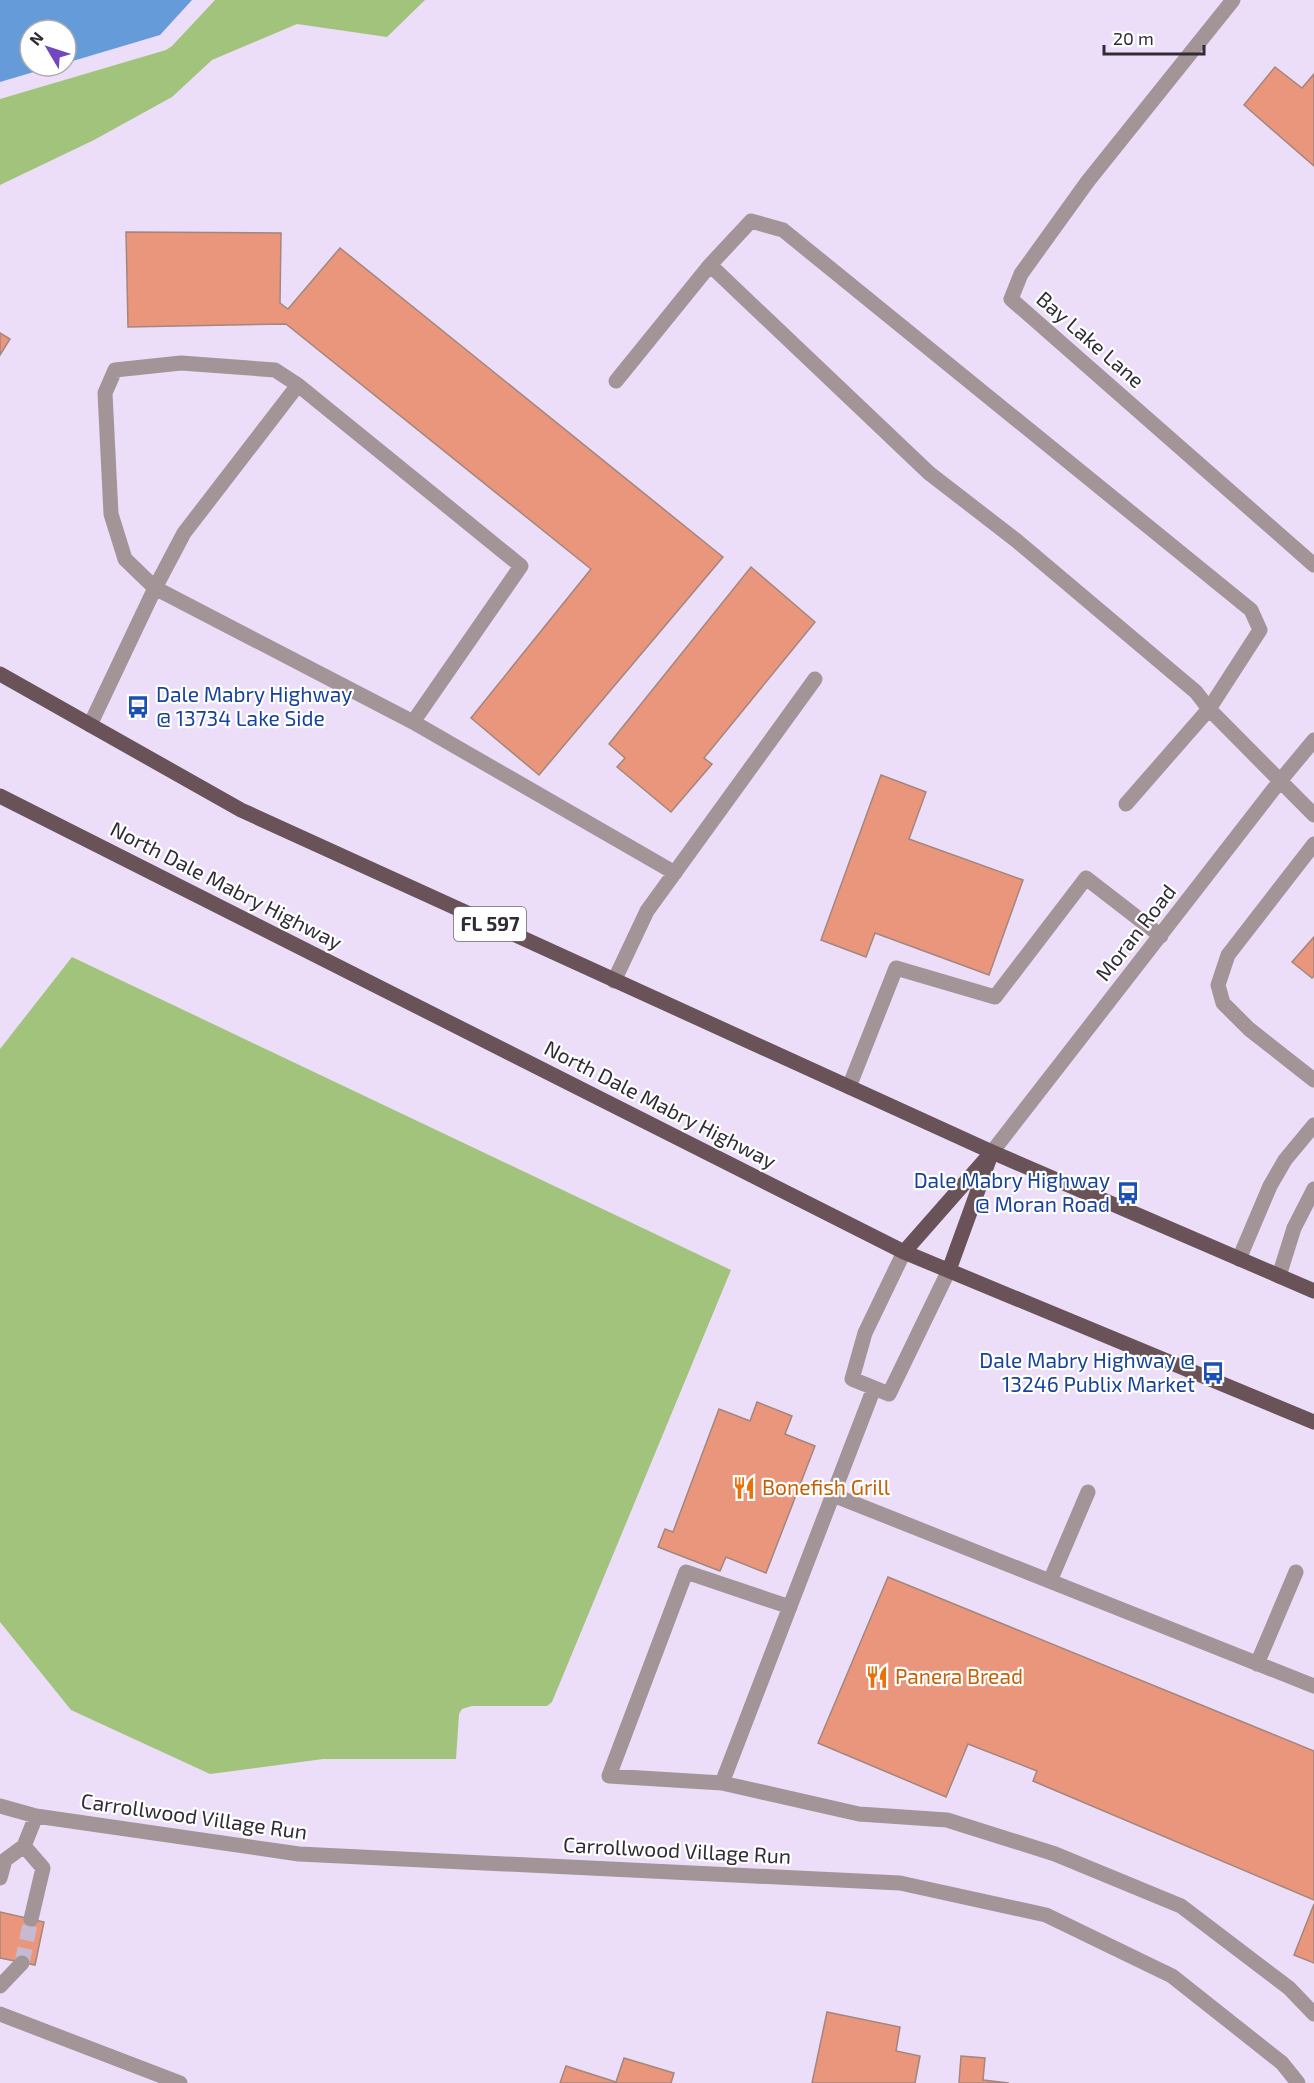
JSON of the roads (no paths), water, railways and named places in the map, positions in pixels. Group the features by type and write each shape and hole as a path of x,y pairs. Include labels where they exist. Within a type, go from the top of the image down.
{"main road":[{"name":"FL 597","path":"0,674 241,810 992,1152 1314,1291"},
{"name":"North Dale Mabry Highway","path":"0,796 904,1252 1314,1422"},
{"path":"904,1252 992,1152"},
{"path":"949,1270 992,1152"}],"street":[{"name":"Bay Lake Lane","path":"1233,0 1088,181 1021,274 1011,299 1314,565"},
{"path":"616,381 710,265 751,221 783,230 1251,610 1260,630 1209,709 1126,804"},
{"path":"710,265 929,473 1017,541 1196,692 1209,709 1314,815"},
{"path":"413,722 521,566 298,386 275,370 181,363 114,370 105,393 111,514 125,559 155,588 413,722 675,873"},
{"path":"90,725 155,588 184,533 298,386"},
{"path":"614,981 647,911 815,679"},
{"name":"Moran Road","path":"992,1152 1314,740"},
{"path":"1314,844 1228,955 1218,985 1223,1003 1249,1029 1314,1080"},
{"path":"849,1087 897,968 994,997 1086,878 1161,936"},
{"path":"1239,1259 1270,1186 1285,1160 1314,1125"},
{"path":"1279,1276 1294,1228 1314,1189"},
{"path":"904,1252 865,1333 852,1379 888,1394 949,1270"},
{"path":"722,1783 874,1388"},
{"path":"1050,1581 1088,1492"},
{"path":"833,1495 1314,1686"},
{"path":"790,1607 686,1572 609,1776 722,1783 859,1814 947,1820 1055,1854 1181,1906 1289,1988 1314,2014"},
{"path":"1257,1664 1296,1572"},
{"name":"Carrollwood Village Run","path":"0,1806 36,1816 299,1854 900,1883 1046,1915 1172,1976 1282,2063 1298,2083"},
{"path":"0,1878 5,1860 24,1846 36,1816"},
{"path":"24,1846 43,1868 32,1919"},
{"path":"0,1986 22,1963"},
{"path":"0,2014 180,2083"}],"water":[{"path":"0,0 192,0 160,35 78,59 78,18 18,18 18,77 0,82"}],"tunnel":[{"path":"22,1963 31,1919"}],"place":[{"name":"Dale Mabry Highway @ 13734 Lake Side","path":"138,707"},
{"name":"Dale Mabry Highway @ Moran Road","path":"1128,1193"},
{"name":"Dale Mabry Highway @ 13246 Publix Market","path":"1213,1373"},
{"name":"Bonefish Grill","path":"744,1488"},
{"name":"Panera Bread","path":"877,1677"}]}
